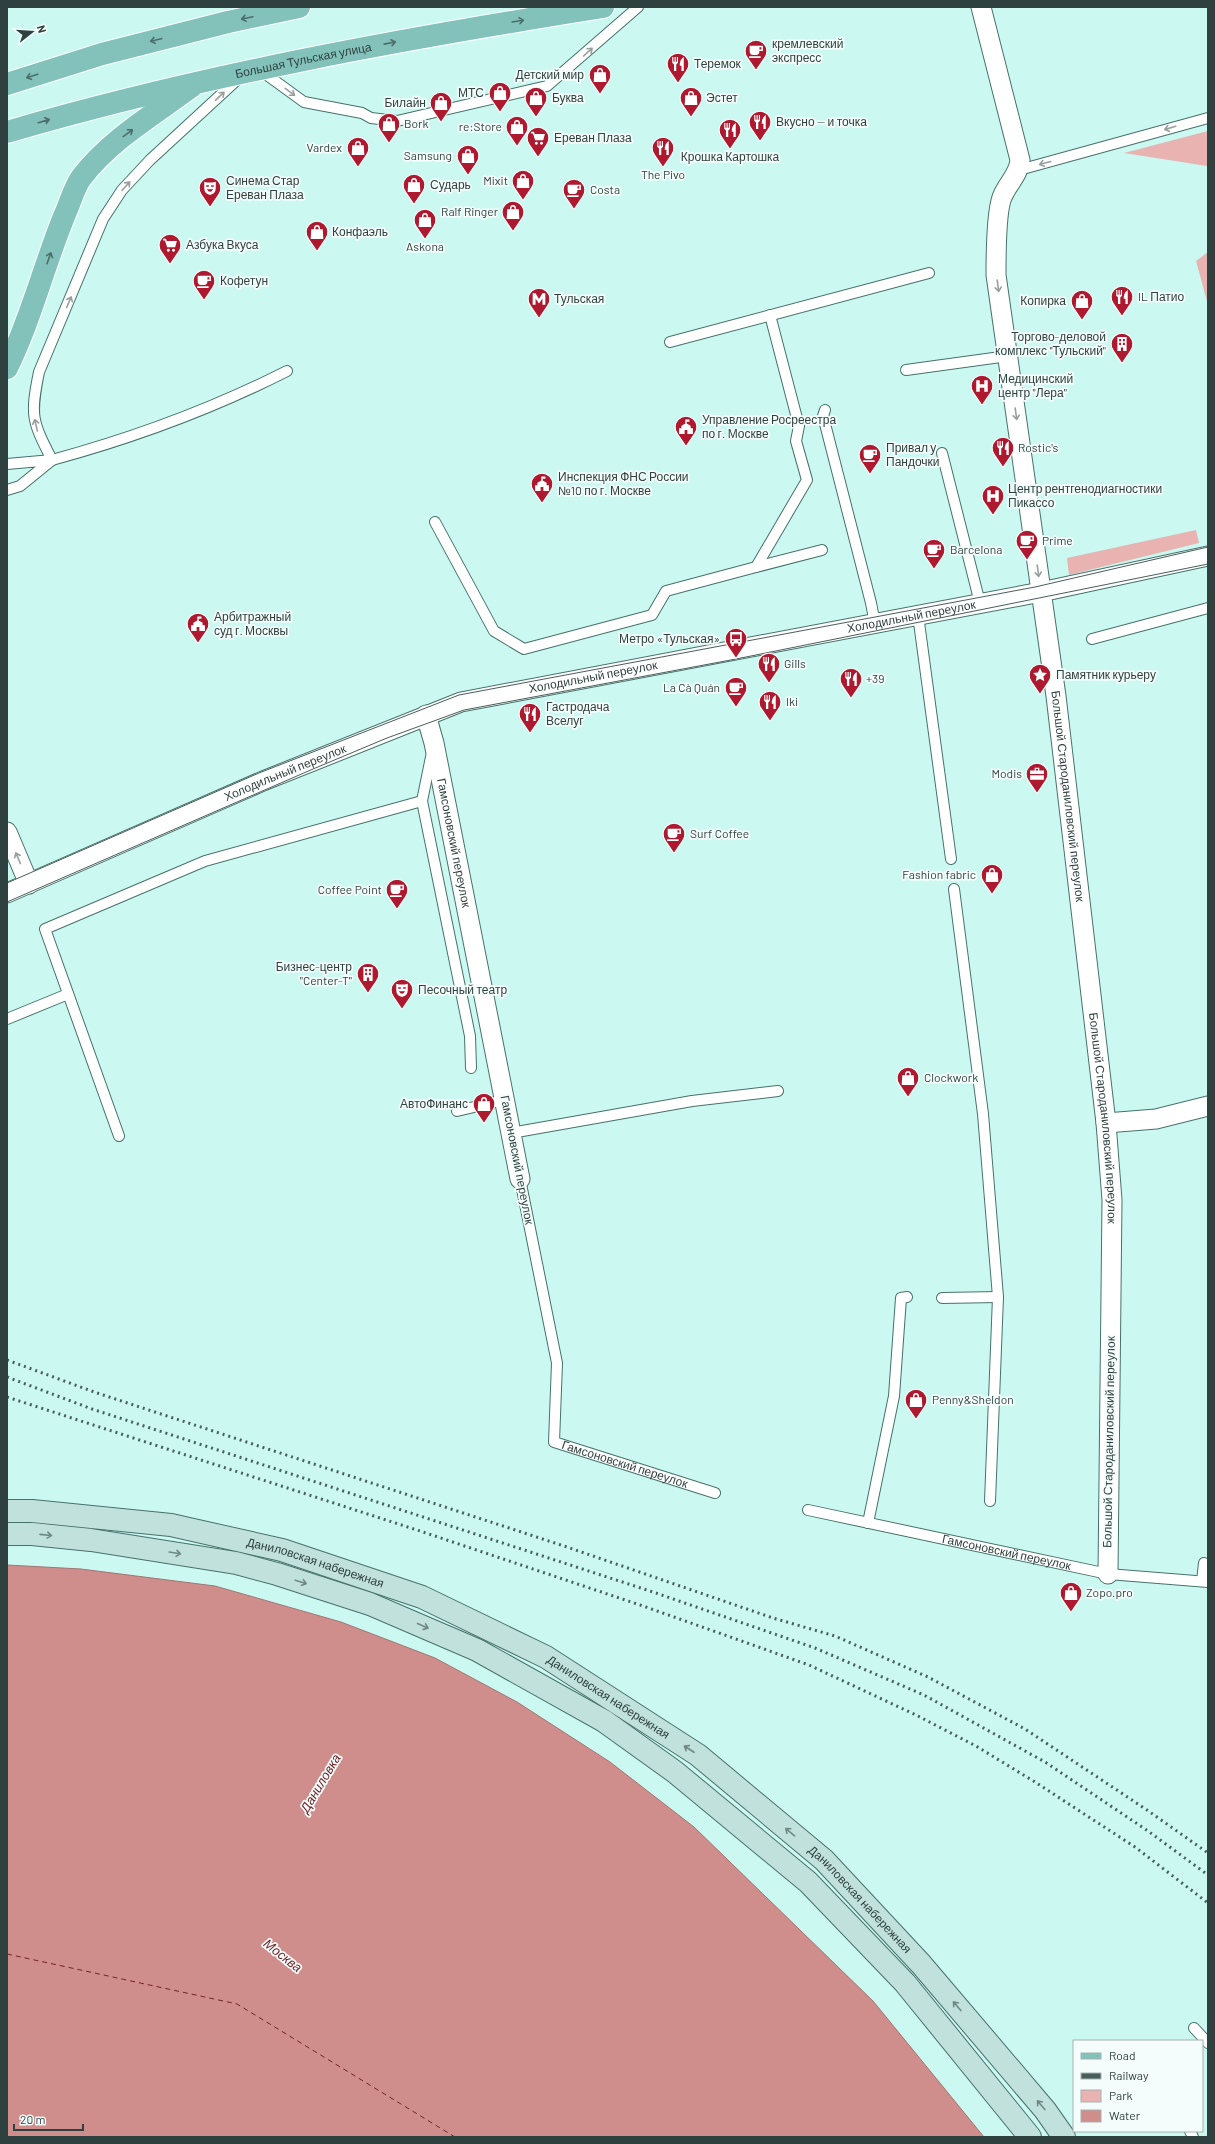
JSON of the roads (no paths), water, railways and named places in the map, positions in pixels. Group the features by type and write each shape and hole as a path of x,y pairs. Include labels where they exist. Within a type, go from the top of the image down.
{"main road":[{"path":"7,84 102,54 228,22 299,7"},
{"name":"Большая Тульская улица","path":"7,132 94,107 252,70 447,32 603,7"},
{"path":"7,368 22,334 56,235 80,180 98,158 120,138 200,81"},
{"name":"Даниловская набережная","path":"7,1511 32,1511 171,1525 282,1550 422,1597 546,1657 698,1755 824,1860 921,1964 1045,2110 1064,2137"},
{"name":"Даниловская набережная","path":"7,1534 91,1540 236,1563 277,1574 370,1604 477,1650 604,1721 675,1772 808,1882 905,1983 1030,2137"}],"street":[{"path":"981,7 1020,160 1019,170"},
{"name":"Большой Староданиловский переулок","path":"1019,170 1002,196 996,247 996,275 1056,696 1106,1124 1112,1200 1107,1579"},
{"name":"Холодильный переулок","path":"7,893 263,781 461,702 1041,592 1208,556"},
{"name":"Гамсоновский переулок","path":"426,715 434,743 520,1179"},
{"path":"7,832 29,884"},
{"path":"1106,1124 1156,1119 1208,1106"}],"lane":[{"path":"52,460 35,427 34,398 38,379 103,219 122,190 150,160 252,70 304,102 362,113 371,118 397,121 548,86 638,7"},
{"path":"1019,170 1208,118"},
{"path":"670,342 929,273"},
{"path":"756,567 806,480 796,441 799,426 770,315"},
{"path":"906,370 1008,356"},
{"path":"7,464 52,460 126,439 239,395 287,371"},
{"path":"825,410 823,416 871,603 875,624"},
{"path":"942,453 980,603"},
{"path":"7,490 20,486 52,460"},
{"path":"435,522 494,631 524,649 652,615 666,591 822,550"},
{"path":"1092,639 1208,608"},
{"path":"918,615 952,859"},
{"path":"434,743 422,801 470,1036 471,1068"},
{"path":"119,1136 45,929 206,861 422,801"},
{"path":"954,889 983,1114 998,1297 990,1500"},
{"path":"7,1019 68,994"},
{"path":"511,1133 692,1101 778,1091"},
{"path":"457,1111 504,1100"},
{"name":"Гамсоновский переулок","path":"520,1179 557,1363 554,1442 715,1493"},
{"path":"942,1298 998,1297"},
{"path":"868,1523 894,1396 901,1298 907,1298"},
{"name":"Гамсоновский переулок","path":"808,1510 1107,1579 1205,1582"},
{"path":"1204,1563 1205,1582"},
{"path":"1194,2028 1208,2043"}],"water":[{"path":"7,1565 81,1569 215,1586 341,1622 435,1658 517,1702 610,1762 694,1827 873,2001 984,2137 7,2137"}],"tram line":[{"path":"7,883 259,773 459,695 1035,587 1208,547"},
{"path":"7,902 313,769 387,738 464,710 736,659 1208,564"}],"railway":[{"path":"7,1360 97,1393 564,1546 773,1618 835,1636 928,1677 1025,1729 1147,1810 1208,1853"},
{"path":"7,1377 92,1409 653,1592 815,1648 924,1695 1045,1762 1148,1831 1208,1875"},
{"path":"7,1397 420,1531 646,1607 809,1665 916,1715 976,1746 1035,1782 1135,1847 1208,1903"}],"place":[{"name":"кремлевский экспресс","path":"756,70"},
{"name":"Теремок","path":"678,84"},
{"name":"Детский мир","path":"600,94"},
{"name":"МТС","path":"500,112"},
{"name":"Буква","path":"536,118"},
{"name":"Эстет","path":"691,118"},
{"name":"Билайн","path":"441,122"},
{"name":"Вкусно — и точка","path":"760,142"},
{"name":"Bork","path":"389,144"},
{"name":"re:Store","path":"517,146"},
{"name":"Крошка Картошка","path":"730,150"},
{"name":"Ереван Плаза","path":"538,158"},
{"name":"Vardex","path":"358,168"},
{"name":"The Pivo","path":"663,168"},
{"name":"Samsung","path":"468,176"},
{"name":"Mixit","path":"523,200"},
{"name":"Сударь","path":"414,204"},
{"name":"Синема Стар Ереван Плаза","path":"210,208"},
{"name":"Costa","path":"574,210"},
{"name":"Ralf Ringer","path":"513,232"},
{"name":"Askona","path":"425,240"},
{"name":"Конфаэль","path":"317,252"},
{"name":"Азбука Вкуса","path":"170,264"},
{"name":"Кофетун","path":"204,300"},
{"name":"IL Патио","path":"1122,316"},
{"name":"Тульская","path":"539,318"},
{"name":"Копирка","path":"1082,320"},
{"name":"Торгово-деловой комплекс \"Тульский\"","path":"1122,364"},
{"name":"Медицинский центр \"Лера\"","path":"982,406"},
{"name":"Управление Росреестра по г. Москве","path":"686,446"},
{"name":"Rostic's","path":"1003,468"},
{"name":"Привал у Пандочки","path":"870,474"},
{"name":"Инспекция ФНС России №10 по г. Москве","path":"542,504"},
{"name":"Центр рентгенодиагностики Пикассо","path":"993,516"},
{"name":"Prime","path":"1027,560"},
{"name":"Barcelona","path":"934,570"},
{"name":"Арбитражный суд г. Москвы","path":"198,644"},
{"name":"Метро «Тульская»","path":"736,658"},
{"name":"Gills","path":"769,684"},
{"name":"Памятник курьеру","path":"1040,694"},
{"name":"+39","path":"851,698"},
{"name":"La Cà Quán","path":"736,708"},
{"name":"Iki","path":"770,722"},
{"name":"Гастродача Вселуг","path":"530,734"},
{"name":"Modis","path":"1037,794"},
{"name":"Surf Coffee","path":"674,854"},
{"name":"Fashion fabric","path":"992,894"},
{"name":"Coffee Point","path":"397,910"},
{"name":"Бизнес-центр \"Center-T\"","path":"368,994"},
{"name":"Песочный театр","path":"402,1010"},
{"name":"Clockwork","path":"908,1098"},
{"name":"АвтоФинанс","path":"484,1124"},
{"name":"Penny&Sheldon","path":"916,1420"},
{"name":"Zopo.pro","path":"1071,1612"}],"water label":[{"name":"Даниловка","path":"320,1783"},
{"name":"Москва","path":"283,1955"}]}
